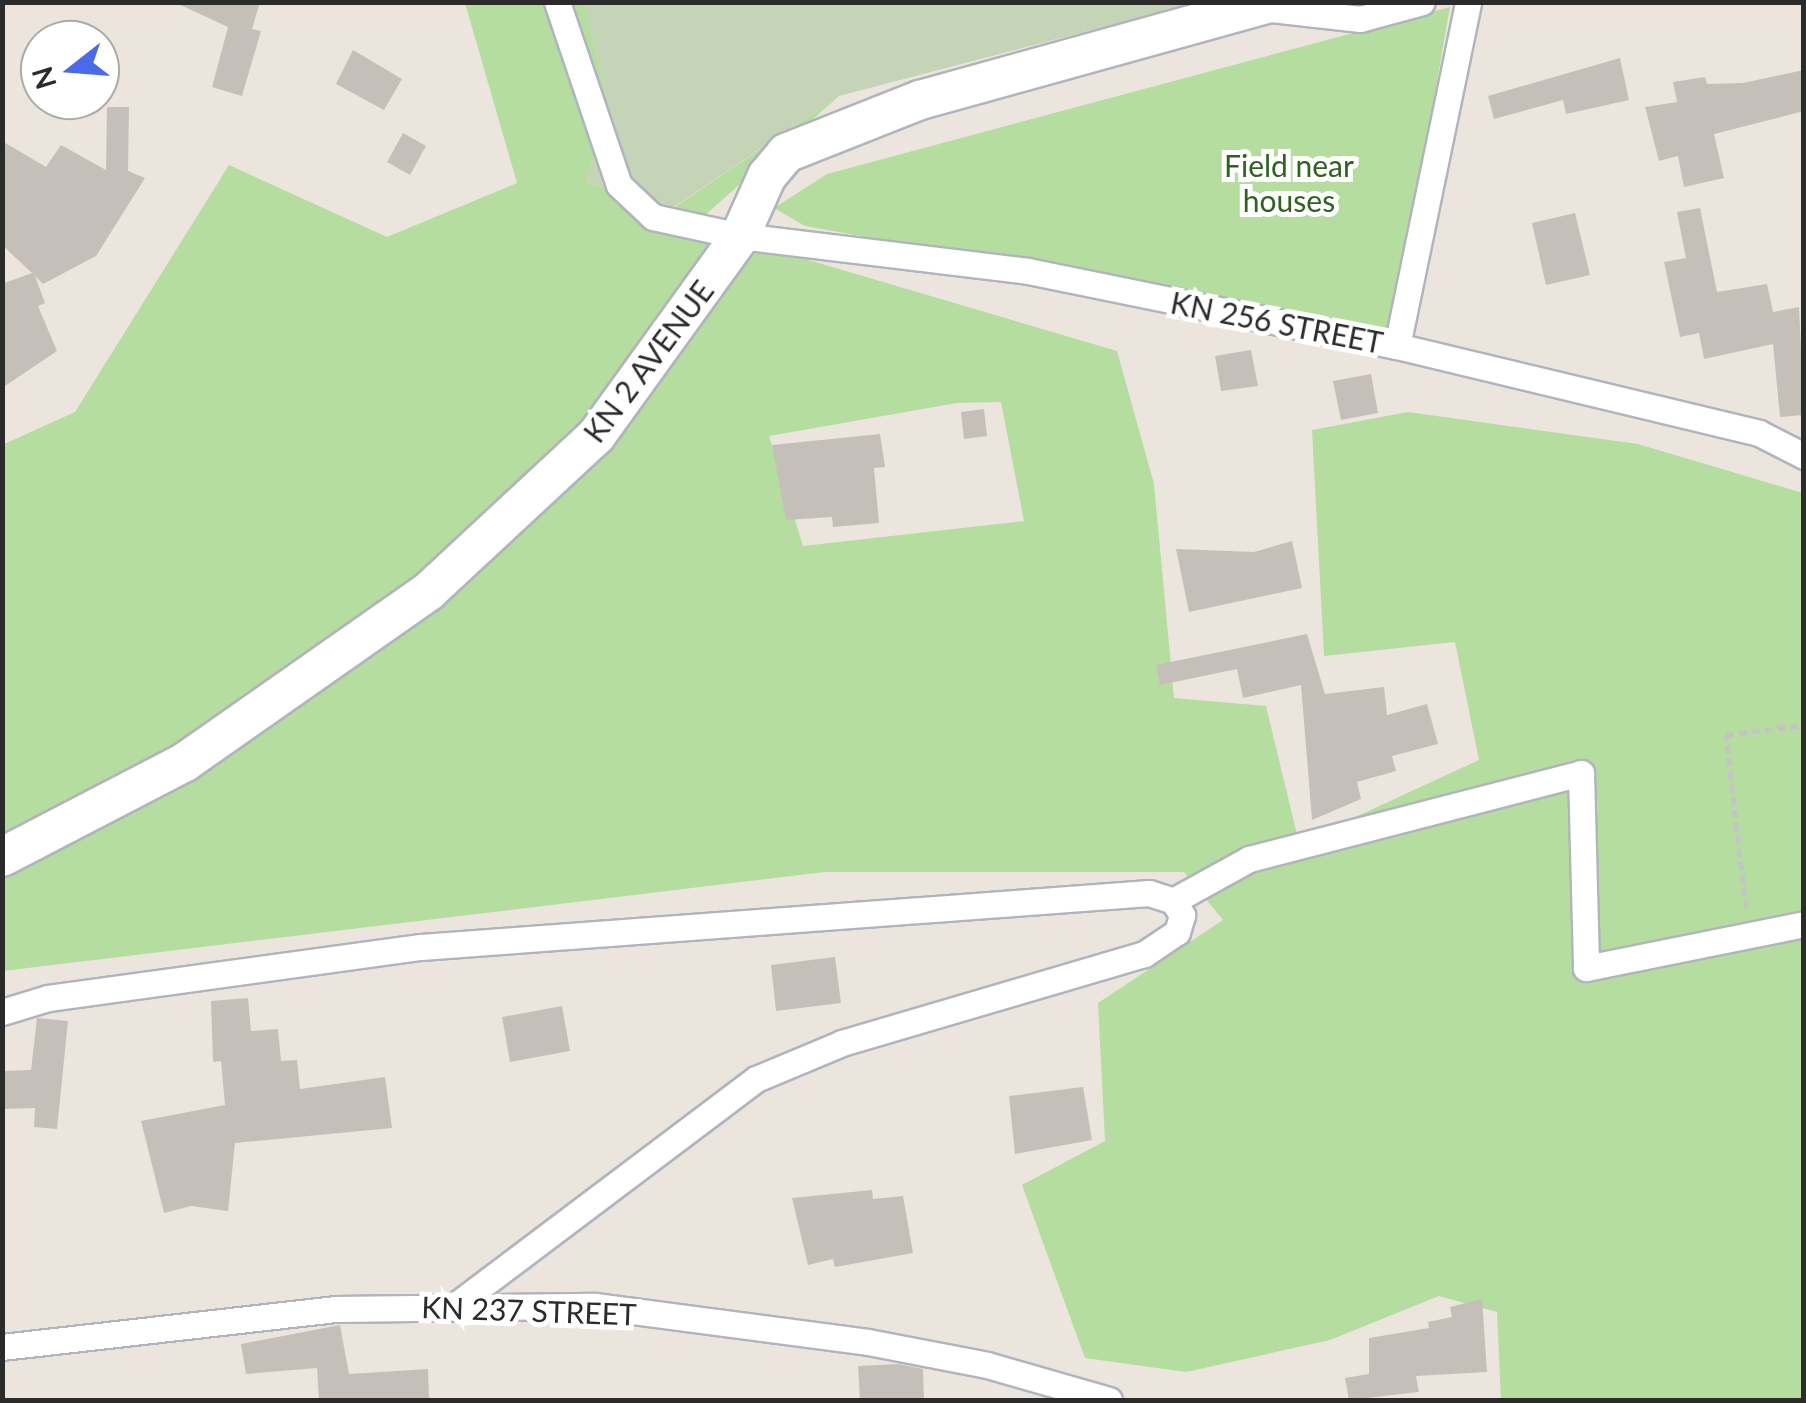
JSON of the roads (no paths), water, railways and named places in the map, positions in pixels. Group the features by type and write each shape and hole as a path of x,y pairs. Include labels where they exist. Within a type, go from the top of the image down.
{"main road":[{"name":"KN 2 AVENUE","path":"2,857 185,762 429,591 596,436 740,236 767,176 786,153 830,132 1048,61 1268,5"}],"street":[{"name":"KN 256 STREET","path":"557,2 620,185 653,218 740,236 1028,271 1398,346 1759,433 1804,456"},
{"path":"1268,5 1360,19 1422,2"},
{"path":"1398,346 1468,2"},
{"path":"1173,901 1249,859 1581,773 1586,968 1804,924"},
{"path":"2,1012 48,998 421,946 1149,893 1173,901 1182,916 1177,932 1144,954 842,1043 756,1080 456,1305"},
{"name":"KN 237 STREET","path":"2,1347 147,1326 456,1305 595,1306 868,1342 987,1364 1108,1400"}],"park label":[{"name":"Field near houses","path":"1289,182"}]}
